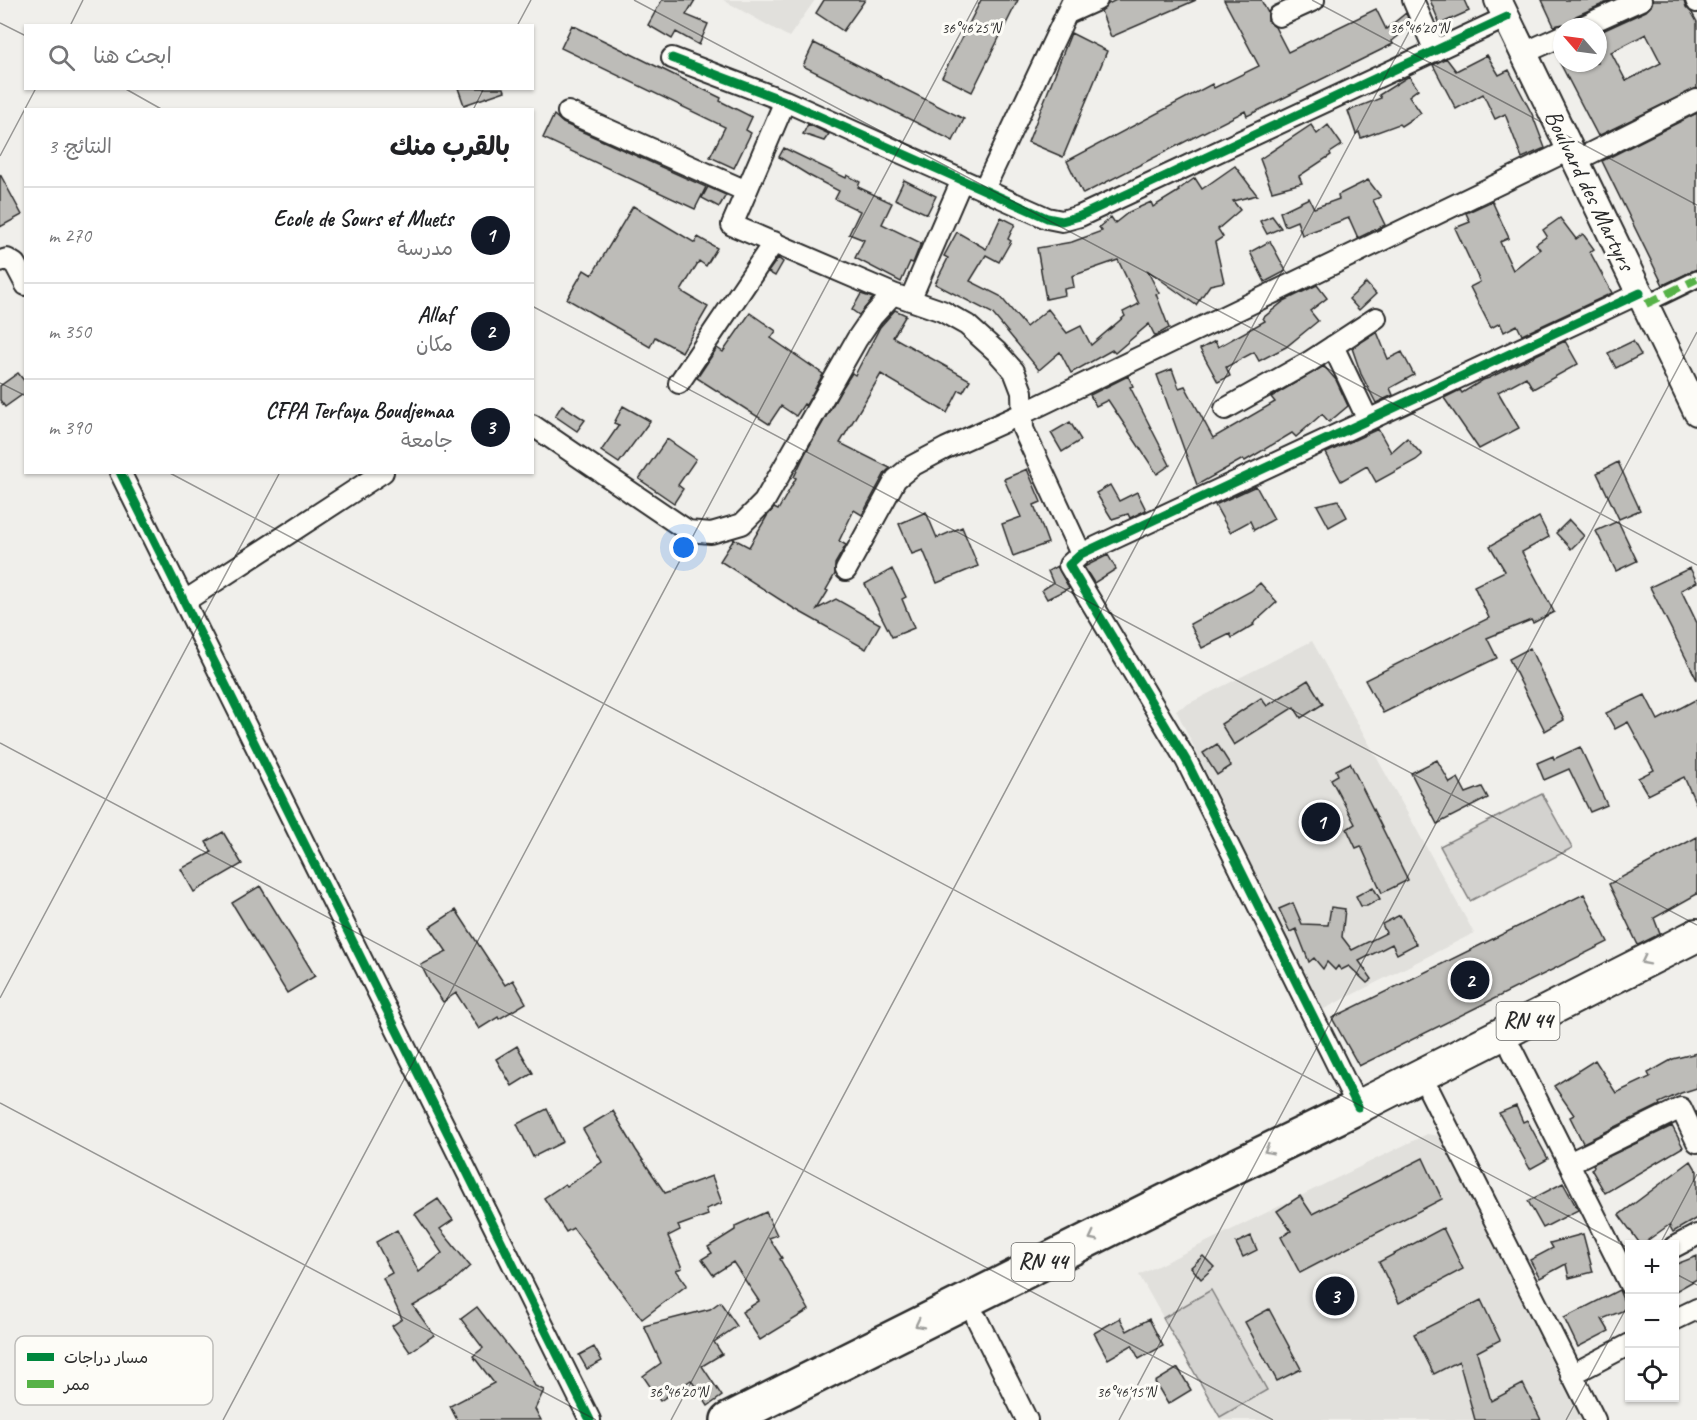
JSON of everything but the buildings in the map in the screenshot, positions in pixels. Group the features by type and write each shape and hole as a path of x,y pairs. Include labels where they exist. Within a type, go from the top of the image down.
{"highway":[{"name":"RN 44","path":"776,1420 977,1320 1361,1116"},
{"name":"RN 44","path":"729,1420 1230,1169 1361,1116"}],"main road":[{"name":"RN 44","path":"1361,1116 1697,935"},
{"name":"RN 44","path":"1361,1116 1430,1092 1697,959"}],"street":[{"path":"984,189 1070,7 1097,0"},
{"path":"1279,16 1314,0"},
{"path":"1413,0 1435,51"},
{"path":"1601,18 1641,0"},
{"path":"672,58 785,100 1047,218 1062,221 1080,216 1435,51 1502,9"},
{"name":"Boulvard des Martyrs","path":"1502,9 1697,412"},
{"path":"1524,53 1553,40"},
{"path":"785,100 732,225 902,297 942,311 967,325 997,352 1014,371 1022,392 1023,429 1081,554"},
{"path":"846,570 896,479 912,466 1574,154 1697,100"},
{"path":"567,112 746,191"},
{"path":"534,426 688,531 711,533 742,524 764,502 857,339 872,317 902,297 962,180"},
{"path":"679,383 774,242"},
{"path":"0,261 7,259 15,264 24,281"},
{"path":"1361,1116 1186,760 1069,565 1081,554 1368,420 1643,299 1697,279"},
{"path":"1225,410 1309,362 1376,318"},
{"path":"1333,346 1368,420"},
{"path":"121,474 590,1420"},
{"path":"185,601 380,474"},
{"path":"1512,1050 1625,1272"},
{"path":"1430,1092 1595,1420"},
{"path":"1569,1163 1681,1107 1697,1142"},
{"path":"1679,1244 1697,1235"},
{"path":"1679,1318 1697,1309"},
{"path":"977,1320 1027,1420"},
{"path":"1571,1374 1625,1346"}],"shaded area":[{"path":"723,0 815,0 789,37"},
{"path":"1312,641 1474,933 1322,1010 1176,710"},
{"path":"1542,794 1572,848 1470,901 1440,846"},
{"path":"1427,1134 1439,1136 1581,1420 1221,1420 1139,1275"},
{"path":"1211,1290 1267,1390 1220,1417 1163,1318"}],"marked path":[{"path":"1646,304 1697,279"}],"cycle path":[{"path":"672,58 785,101 1047,218 1062,221 1080,216 1507,17"},
{"path":"1358,1107 1186,760 1069,565 1081,554 1640,293"},
{"path":"121,474 590,1420"}],"place":[{"name":"Ecole de Sours et Muets","path":"1321,822"},
{"name":"Allaf","path":"1470,980"},
{"name":"CFPA Terfaya Boudjemaa","path":"1335,1296"}]}
